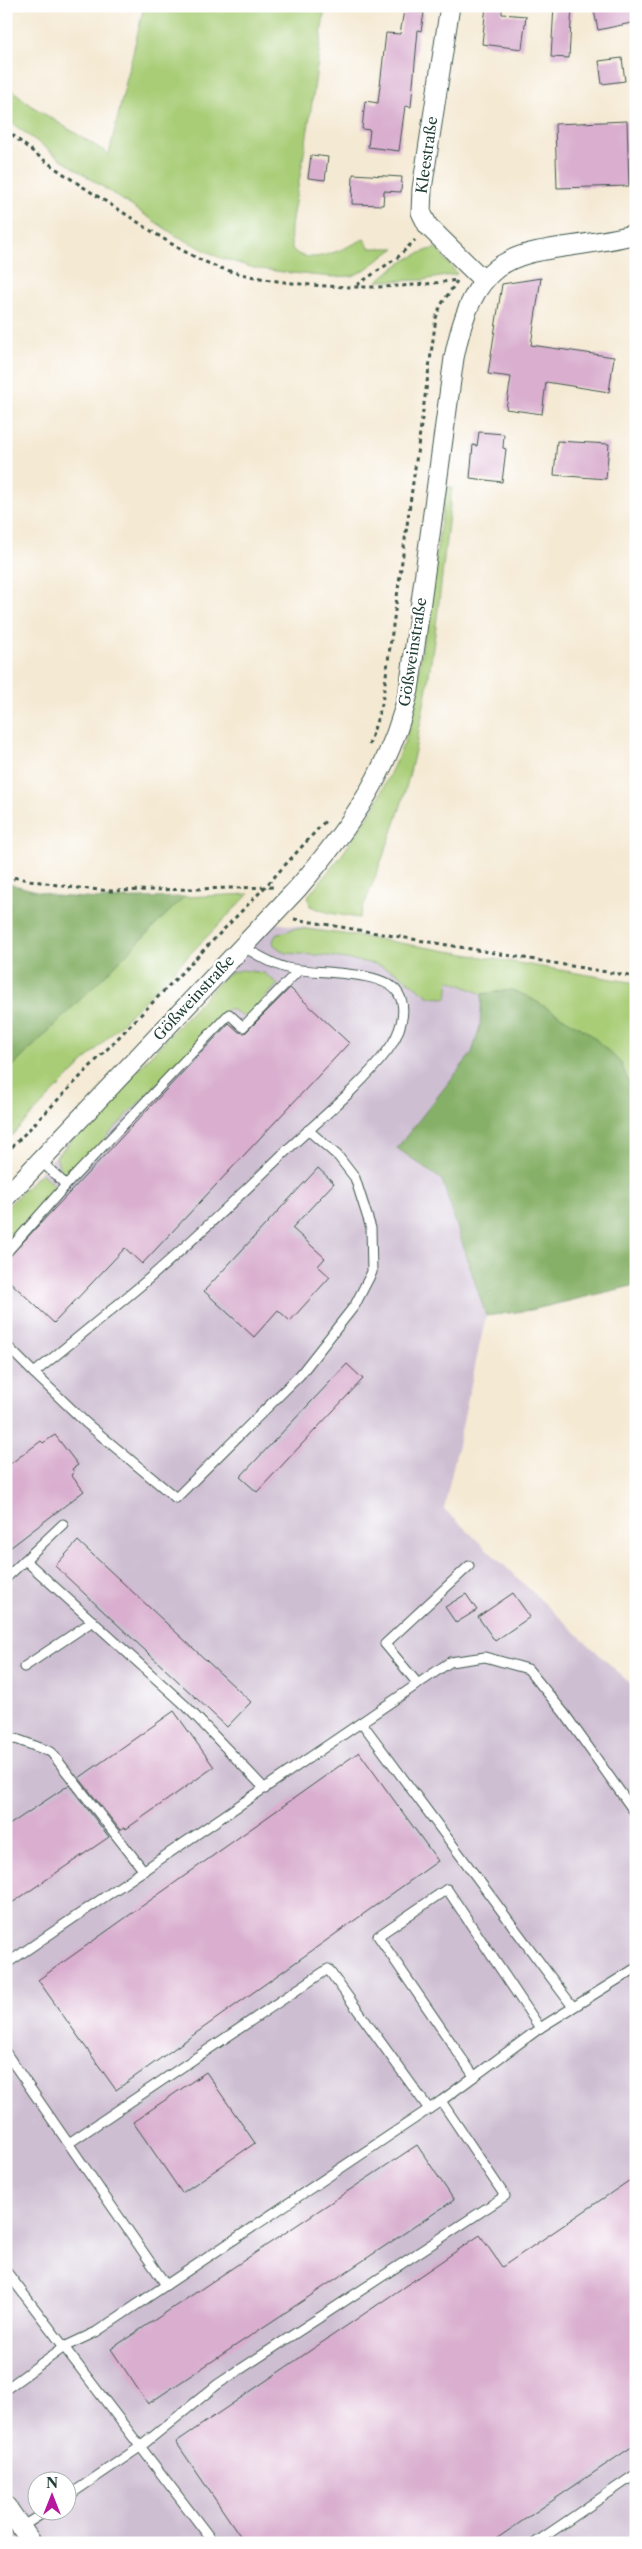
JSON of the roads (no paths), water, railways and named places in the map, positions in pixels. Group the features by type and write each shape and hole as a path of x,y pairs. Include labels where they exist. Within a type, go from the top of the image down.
{"street":[{"name":"Kleestraße","path":"450,6 420,198 421,212 428,226 484,281"},
{"name":"Gößweinstraße","path":"6,1197 303,883 352,822 370,794 387,759 404,712 409,690 454,358 466,310 484,281 500,264 526,253 635,235"},
{"path":"6,2506 27,2535"}],"lane":[{"path":"34,1373 140,1286 308,1130 389,1049 400,1027 403,1008 398,992 384,982 365,975 299,970 284,967 242,946"},
{"path":"6,1253 66,1185 229,1014 243,1027 299,970"},
{"path":"6,1345 86,1423 176,1498 300,1375 355,1305 372,1272 370,1228 355,1178 338,1156 308,1130"},
{"path":"41,1161 66,1185"},
{"path":"6,1578 63,1524"},
{"path":"26,1560 186,1706 265,1789"},
{"path":"418,1684 384,1644 469,1566"},
{"path":"24,1667 93,1621"},
{"path":"6,1964 450,1662 485,1658 528,1669 564,1714 636,1814"},
{"path":"362,1723 572,2008"},
{"path":"6,1740 16,1739 51,1752 144,1871"},
{"path":"474,2076 378,1936 447,1889 540,2028"},
{"path":"6,2389 64,2347 96,2332 442,2101 540,2028 636,1968"},
{"path":"69,2143 328,1969 429,2109"},
{"path":"6,2053 166,2286"},
{"path":"78,2489 140,2447 218,2384 505,2196 442,2101"},
{"path":"6,2271 214,2543"},
{"path":"535,2543 636,2474"},
{"path":"27,2535 37,2522"}]}
